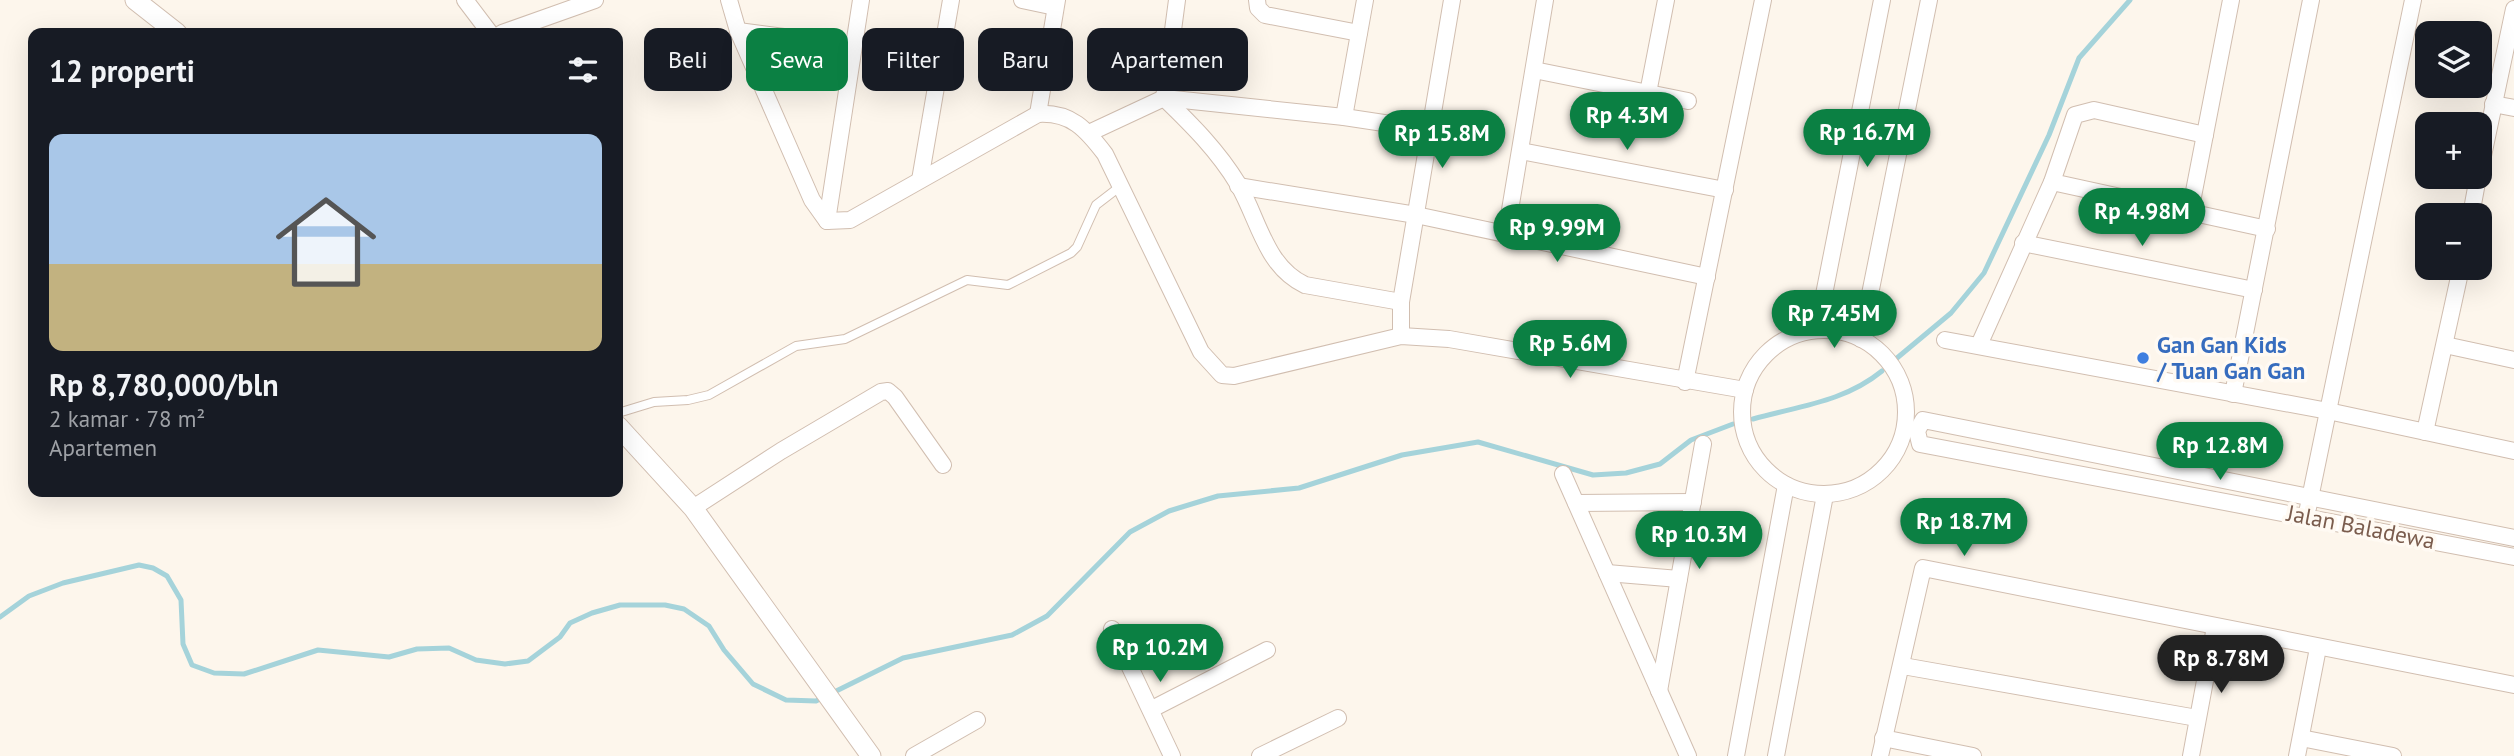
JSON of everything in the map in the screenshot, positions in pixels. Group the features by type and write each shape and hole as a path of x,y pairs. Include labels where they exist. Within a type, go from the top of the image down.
{"street":[{"path":"135,0 171,28"},
{"path":"466,0 486,28"},
{"path":"516,28 595,0"},
{"path":"729,0 738,31 812,200 827,220"},
{"path":"827,220 861,0"},
{"path":"920,180 951,0"},
{"path":"1022,0 1056,4 1038,114"},
{"path":"1164,99 1177,0"},
{"path":"1257,0 1258,8 1265,15 1359,33"},
{"path":"1343,117 1365,0"},
{"path":"1401,336 1402,302 1452,0"},
{"path":"1506,234 1545,0"},
{"path":"1648,93 1666,0"},
{"path":"1685,382 1763,0"},
{"path":"1817,330 1882,0"},
{"path":"1861,339 1929,0"},
{"path":"2190,212 2231,0"},
{"path":"2233,394 2311,0"},
{"path":"2306,516 2413,0"},
{"path":"2491,112 2514,9"},
{"path":"738,31 852,47"},
{"path":"1534,71 1688,101"},
{"path":"1164,99 1204,138 1238,186 1270,254 1292,279 1305,285 1402,302"},
{"path":"1089,132 1164,99 1343,117 1430,130"},
{"path":"2493,104 2514,108"},
{"path":"1979,345 2052,182 2075,115 2095,110 2205,135"},
{"path":"827,220 850,220 1038,114 1063,116 1074,119 1089,132 1122,185 1202,352 1222,375 1234,376 1401,336 1449,340 1685,382 1745,390"},
{"path":"1521,151 1726,190"},
{"path":"2052,182 2267,229"},
{"path":"1238,186 1416,215 1707,277"},
{"path":"2023,243 2254,290"},
{"path":"2425,432 2458,280"},
{"path":"1817,330 1840,332 1861,339 1881,353 1895,371 1904,393 1906,416 1901,440 1889,462 1872,480 1850,490 1825,495 1786,485 1764,468 1749,444 1742,418 1745,390 1755,368 1771,349 1793,336 1817,330"},
{"path":"1945,340 2328,411 2514,451"},
{"path":"2445,345 2514,359"},
{"path":"693,508 781,451 881,392 891,393 895,397 943,465"},
{"name":"Jalan Baladewa","path":"2514,538 1923,419 1917,431 1916,439 1920,444 2514,557"},
{"path":"623,431 693,508 871,756"},
{"path":"1659,691 1703,444"},
{"path":"1563,474 1688,756"},
{"path":"1736,756 1786,485"},
{"path":"1776,756 1825,495"},
{"path":"1576,503 1693,502"},
{"path":"1880,756 1903,666 1923,568 2514,685"},
{"path":"1606,573 1679,579"},
{"path":"2191,756 2215,627"},
{"path":"1112,629 1172,756"},
{"path":"2297,756 2318,648"},
{"path":"1152,709 1267,650"},
{"path":"1903,666 2197,718"},
{"path":"1260,756 1338,718"},
{"path":"914,756 976,720"},
{"path":"1884,738 1973,756"},
{"path":"2301,738 2393,756"}],"lane":[{"path":"623,411 654,402 709,395 776,355 809,343 845,339 967,280 1008,285 1071,253 1077,247 1096,205 1122,185"}],"waterway":[{"path":"1897,358 1951,313 1984,273 2049,135 2079,58 2130,0"},
{"path":"1753,419 1837,396 1882,371"},
{"path":"0,617 29,596 63,583 139,565 153,568 167,576 181,600 183,644 192,665 214,673 244,674 318,650 389,657 417,649 449,648 476,660 505,664 528,661 560,637 570,623 592,613 620,605 665,605 684,609 709,626 724,650 753,684 786,700 816,701 903,658 1012,635 1047,616 1130,532 1169,511 1218,496 1299,488 1402,455 1478,442 1593,475 1626,473 1660,464 1691,440 1733,424"}],"place":[{"name":"Gan Gan Kids / Tuan Gan Gan","path":"2143,358"}]}
